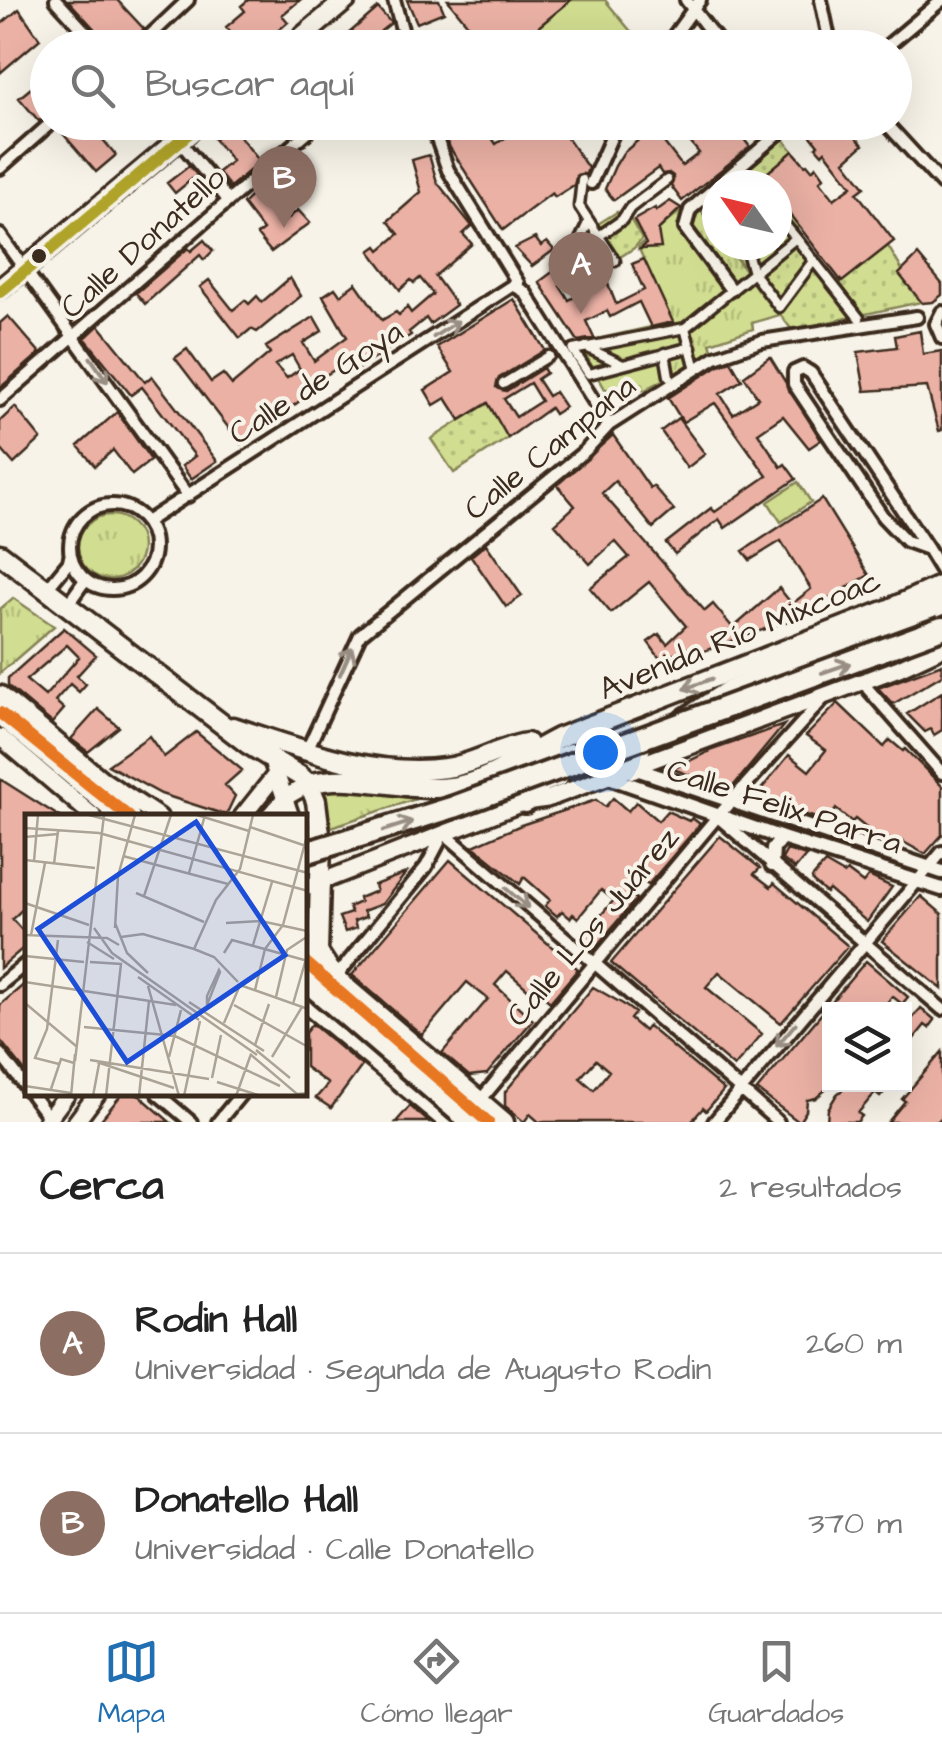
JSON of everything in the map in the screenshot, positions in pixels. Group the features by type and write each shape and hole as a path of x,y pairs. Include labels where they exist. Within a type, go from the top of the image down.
{"highway":[{"path":"525,802 542,782 607,767 641,744 672,730 714,699 942,604"},
{"path":"308,852 454,807 942,628"},
{"path":"0,714 119,814"},
{"path":"633,768 641,744"},
{"path":"308,982 475,1112"}],"main road":[{"path":"311,30 346,0"},
{"path":"0,289 179,140"},
{"path":"0,554 275,767 300,776 309,784 320,826 314,884 318,952 334,978 475,1112 504,1122"},
{"name":"Avenida Río Mixcoac","path":"309,784 334,779 441,788 495,774 513,760 558,738 942,585"},
{"path":"607,767 633,768 899,668 942,648"},
{"path":"0,694 103,780 154,814"},
{"name":"Avenida Río Mixcoac","path":"223,724 307,750 396,770 463,765 520,744 558,738"},
{"path":"0,737 90,814"},
{"path":"275,767 290,814"},
{"path":"244,814 275,767"},
{"path":"271,814 286,797 309,784"},
{"path":"314,884 525,802"},
{"path":"308,1009 450,1122"},
{"path":"47,1120 65,1097"},
{"path":"76,1122 95,1097"}],"street":[{"path":"56,0 84,30"},
{"path":"156,30 188,0"},
{"path":"394,0 403,30"},
{"path":"821,0 827,30"},
{"path":"906,30 942,0"},
{"path":"676,30 693,3 711,30"},
{"path":"0,168 32,140"},
{"path":"179,140 228,200"},
{"name":"Calle Donatello","path":"0,400 299,140"},
{"path":"437,140 443,160 518,282 513,285 526,292 609,425"},
{"path":"608,140 586,181 579,206 614,260"},
{"path":"736,170 768,140"},
{"path":"902,140 942,184"},
{"path":"598,236 667,180"},
{"path":"702,200 690,210 685,228 702,251"},
{"path":"568,260 564,255 578,244 589,221"},
{"path":"0,235 188,496"},
{"path":"690,346 589,374 574,350 685,328 793,240 814,260 859,318"},
{"path":"708,260 730,290"},
{"path":"749,260 753,273 779,307 814,260"},
{"name":"Calle de Goya","path":"146,522 513,285"},
{"path":"942,312 936,324 942,338"},
{"name":"Calle Campana","path":"307,750 352,648 370,624 585,451 609,425 714,357 762,342 918,318"},
{"path":"685,328 696,369"},
{"path":"586,347 623,365"},
{"path":"665,354 670,376"},
{"path":"503,384 549,356"},
{"path":"928,549 906,541 882,517 794,384 796,370 803,368 811,373 928,549 942,572"},
{"path":"46,590 69,562 74,527 96,508 125,507 146,522 154,550 150,566 139,579 116,589 99,588 85,580 70,556"},
{"path":"68,604 85,580"},
{"path":"868,690 942,773"},
{"name":"Calle Los Juárez","path":"460,1122 475,1112 717,817 826,696"},
{"name":"Calle Felix Parra","path":"495,774 576,750 717,817 942,889"},
{"name":"Calle Felix Parra","path":"633,768 936,869"},
{"path":"717,817 942,1009"},
{"path":"334,978 426,867 444,833 778,1122"},
{"path":"772,865 773,849 782,838"},
{"path":"714,1122 917,880 936,869 942,852"},
{"path":"0,985 25,964"},
{"path":"0,1054 25,1087"},
{"path":"32,1097 47,1120"},
{"path":"162,1097 191,1122"},
{"path":"218,1122 238,1097"}],"green space":[{"path":"571,0 605,0 630,30 535,30"},
{"path":"772,140 784,140 804,164 799,226 792,233 792,170 737,170"},
{"path":"693,200 702,212 702,260 737,260 779,315 752,323 753,329 710,343 713,352 645,390 605,389 579,343 673,322 638,247"},
{"path":"617,212 624,223 631,220 642,239 600,270 584,247 593,227"},
{"path":"792,235 831,284 842,281 888,246 921,302 792,330 738,260 792,260"},
{"path":"488,403 508,438 454,473 431,439"},
{"path":"798,482 811,502 781,522 768,502"},
{"path":"110,515 132,525 142,547 132,569 110,579 88,569 78,547 88,525"},
{"path":"13,598 54,626 0,673 0,609"},
{"path":"324,790 434,793 331,827"}],"building":[{"path":"68,0 117,0 144,29 143,30 96,30"},
{"path":"248,0 300,0 282,15 288,22 279,30 229,30 226,27 245,11 241,6"},
{"path":"407,0 439,0 444,12 417,23"},
{"path":"448,0 571,0 535,30 472,30"},
{"path":"378,8 391,23 382,30 353,30"},
{"path":"19,9 34,30 30,30 30,48 0,73 0,25"},
{"path":"30,89 30,111 19,98"},
{"path":"68,140 103,140 116,155 96,172"},
{"path":"215,140 243,140 260,162 230,187 218,172 232,161"},
{"path":"447,140 493,140 496,144 502,140 569,140 588,168 586,174 577,175 574,185 555,197 552,193 503,230"},
{"path":"638,140 662,140 682,166 699,153 690,142 693,140 745,140 750,147 721,170 702,170 702,185 682,201 671,186 673,176 662,174 658,168 614,200 605,189 615,166"},
{"path":"814,140 859,140 863,145 845,161 865,187 857,193 894,241 842,282 792,217 792,170 771,170 793,151 812,170 816,166 824,177 820,181 834,199 852,186 825,151 822,154"},
{"path":"429,155 437,182 472,226 463,234 472,244 435,276 456,305 430,324 426,318 409,332 411,335 359,368 353,359 319,379 323,384 241,444 175,358 187,349 211,382 223,374 232,385 270,353 266,347 314,317 322,331 303,343 314,361 347,337 323,296 335,288 340,295 356,283 382,320 396,312 399,315 407,307 411,313 433,294 420,278 400,290 370,251 377,246 380,250 399,234 388,221 421,192 412,160","holes":["292,355 300,369 287,378 275,365"]},
{"path":"189,166 197,175 175,193 167,183"},
{"path":"257,190 285,221 298,210 310,223 271,252 257,235 263,230 243,204"},
{"path":"670,201 681,208 658,230 661,248 640,249 646,244 634,220"},
{"path":"535,238 541,246 547,242 554,250 532,266 515,248"},
{"path":"204,240 213,251 204,260 200,255 145,304 136,293 188,248 191,251"},
{"path":"582,251 594,262 560,286 569,300 606,279 616,304 644,290 632,264 644,259 673,322 651,327 639,302 610,317 607,311 586,321 594,338 578,341 539,282 562,265 572,266 574,256"},
{"path":"918,255 942,284 942,295 933,302 922,303 899,274"},
{"path":"290,278 301,296 257,332 251,329 240,338 200,287 209,280 233,310 257,296 262,302"},
{"path":"514,299 545,350 499,378 496,387 506,391 543,368 546,373 537,379 548,396 555,392 565,407 554,414 550,408 508,438 488,403 460,420 446,398 434,405 425,390 453,372 437,347","holes":["530,383 541,401 516,417 504,399"]},
{"path":"8,316 40,353 0,388 0,323"},
{"path":"99,325 145,382 152,376 217,461 191,479 182,466 195,456 142,387 131,395 85,338"},
{"path":"920,331 923,354 942,351 939,431 927,387 865,391 858,352 897,347 895,336"},
{"path":"770,357 821,440 809,448 783,416 758,433 781,467 785,464 796,479 725,528 719,519 675,554 666,543 711,508 715,512 767,476 715,403 683,422 668,398 731,361 742,380 720,394 733,414 758,398 744,376"},
{"path":"15,407 41,439 14,464 0,448 0,421"},
{"path":"117,412 151,460 132,475 113,450 95,466 78,446"},
{"path":"678,418 705,454 687,468 661,431"},
{"path":"613,435 650,488 653,486 674,510 653,528 615,481 602,493 705,611 713,604 733,628 779,588 792,604 811,589 781,541 750,560 743,551 822,499 869,575 793,619 693,655 688,648 661,660 648,642 659,634 667,644 686,626 649,582 611,613 590,588 629,557 615,541 590,564 555,524 575,506 557,485"},
{"path":"486,544 522,596 506,607 471,556"},
{"path":"64,628 96,655 77,676 86,684 79,692 70,684 55,701 64,709 52,723 8,686 8,678","holes":["67,645 79,657 45,696 26,680"]},
{"path":"942,664 942,675 893,704 878,688"},
{"path":"942,692 942,730 934,735 931,729 925,732 907,714"},
{"path":"838,703 884,747 890,740 905,749 942,786 942,835 925,854 898,839 876,836 836,809 828,822 761,800 759,792 789,755 809,771 826,750 806,736"},
{"path":"98,709 119,727 88,752 71,739"},
{"path":"784,725 730,790 673,769 712,750"},
{"path":"196,732 242,770 225,785 235,796 226,814 161,794 108,765 149,736 164,757"},
{"path":"0,779 55,814 25,814 25,907 12,919 25,934 25,947 0,968"},
{"path":"613,798 628,811 636,802 658,821 667,811 700,824 648,885 636,875 624,889 636,899 594,949 581,938 614,900 601,890 578,918 573,914 570,918 562,911 557,916 545,906 550,900 524,877 520,884 473,846 596,800 605,807"},
{"path":"720,836 760,868 754,874 771,887 774,883 848,946 781,1023 719,972 706,987 762,1034 734,1067 611,963"},
{"path":"787,850 806,856 795,869 782,859"},
{"path":"450,860 578,969 550,1002 541,994 538,998 507,971 495,985 533,1020 487,1074 469,1076 442,1053 488,999 467,982 422,1035 352,975"},
{"path":"825,863 844,874 847,871 863,883 869,876 892,887 867,922 829,890 826,893 813,882"},
{"path":"406,873 382,904 363,911 366,917 354,921 356,928 345,932 339,917 351,913 349,907 376,891 374,885"},
{"path":"921,896 942,914 942,989 882,941"},
{"path":"866,961 908,997 904,1002 892,996 888,1002 831,1002"},
{"path":"25,984 25,1071 0,1040 0,1005"},
{"path":"593,987 635,1013 630,1019 644,1031 648,1026 724,1090 691,1122 539,1122 530,1114 524,1122 505,1106 505,1092","holes":["596,1060 609,1071 594,1090 580,1078"]},
{"path":"921,1008 935,1020 929,1028 925,1025 912,1041 912,1019"},
{"path":"822,1013 823,1092 807,1100 799,1122 757,1090"},
{"path":"312,1024 362,1066 331,1108 316,1098 328,1084 308,1069 308,1029"},
{"path":"942,1052 942,1117 937,1122 888,1122"},
{"path":"884,1092 880,1097 875,1093 858,1113 862,1116 857,1122 827,1122 828,1109 837,1094"},
{"path":"120,1097 141,1097 170,1122 99,1122"},
{"path":"410,1106 429,1122 396,1122"}],"transit line":[{"path":"0,289 178,140"},
{"path":"0,292 181,140"},
{"path":"0,713 125,814"},
{"path":"308,965 488,1122"}],"place":[{"name":"Donatello Hall","path":"284,228"},
{"name":"Rodin Hall","path":"581,314"}]}
